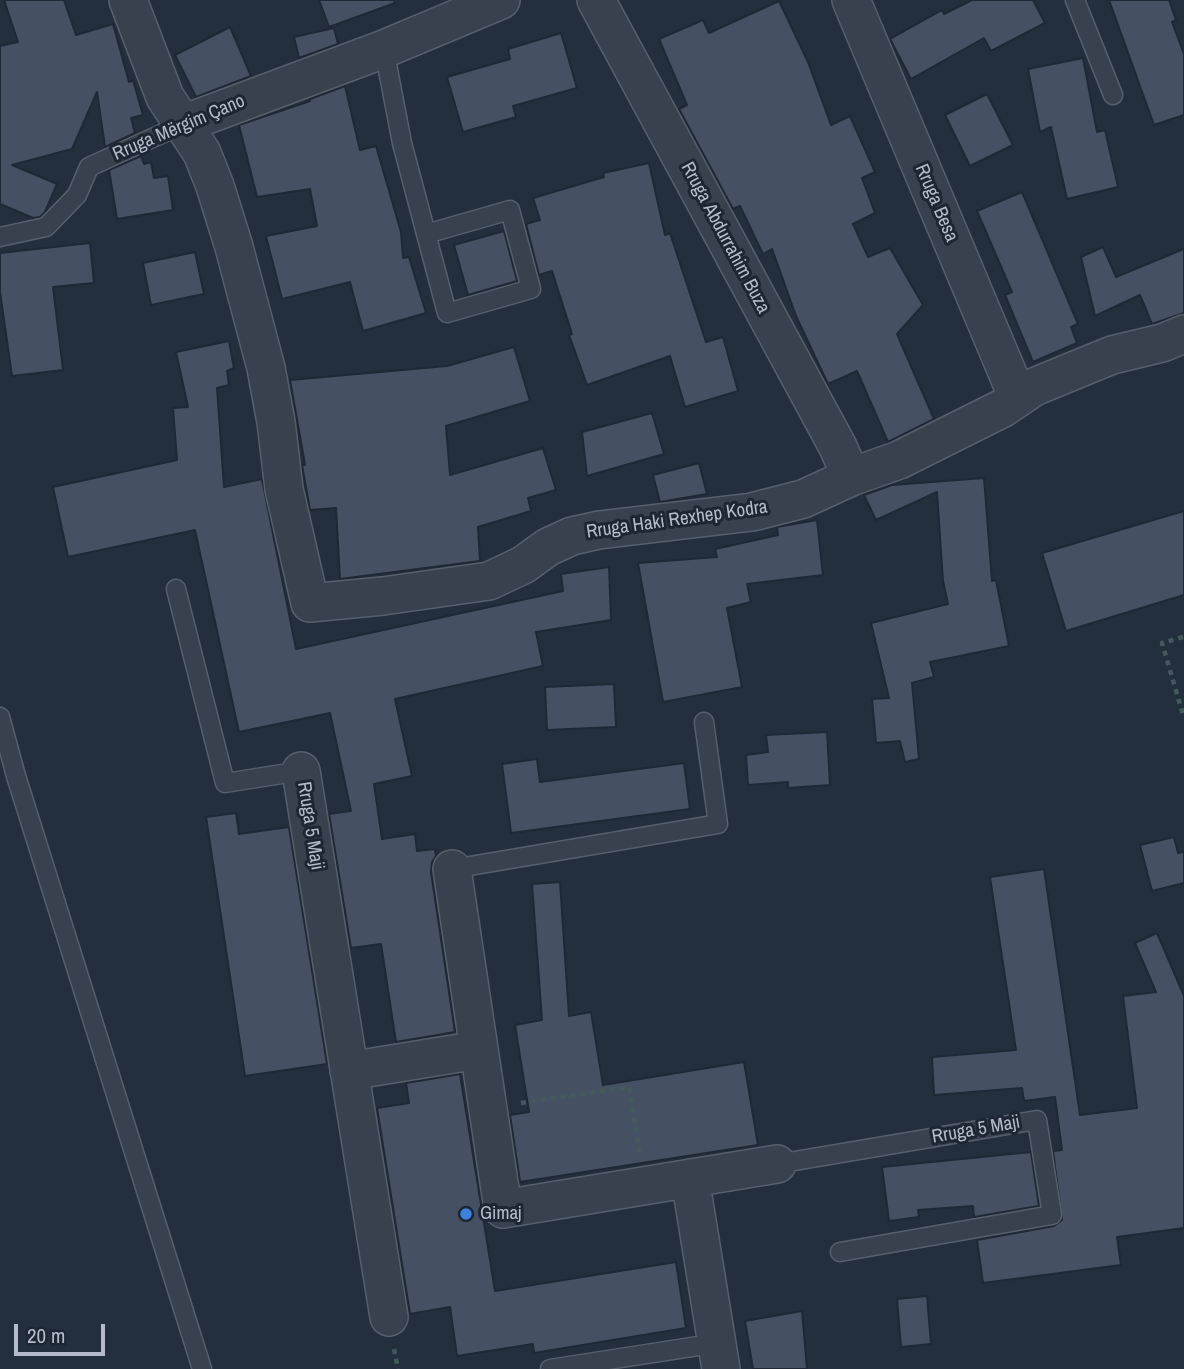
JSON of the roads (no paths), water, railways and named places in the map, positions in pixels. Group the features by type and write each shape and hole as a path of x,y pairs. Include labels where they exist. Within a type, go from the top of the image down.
{"street":[{"path":"128,0 165,97 183,124"},
{"name":"Rruga Mërgim Çano","path":"183,124 384,49 501,0"},
{"name":"Rruga Abdurrahim Buza","path":"596,0 838,447 850,477"},
{"name":"Rruga Besa","path":"858,3 1018,398"},
{"name":"Rruga Haki Rexhep Kodra","path":"183,124 202,153 215,186 250,304 266,368 284,489 310,603 489,581 523,565 548,547 572,536 599,530 752,512 803,499 850,477 900,460 1034,387 1112,355 1162,343 1184,334"},
{"name":"Rruga 5 Maji","path":"301,772 389,1317"},
{"name":"Rruga 5 Maji","path":"452,869 503,1209 777,1164"},
{"path":"349,1071 478,1050"},
{"path":"690,1178 719,1356"}],"lane":[{"path":"1075,0 1113,95"},
{"path":"384,49 402,143 447,313 531,289 510,210 426,233"},
{"name":"Rruga Mërgim Çano","path":"0,237 46,227 76,195 89,167 183,124"},
{"name":"Rruga 5 Maji","path":"177,589 225,783 301,772"},
{"path":"0,717 20,790 202,1369"},
{"name":"Rruga 5 Maji","path":"452,869 718,824 704,722"},
{"name":"Rruga 5 Maji","path":"777,1164 1037,1120 1052,1215 840,1252"},
{"path":"550,1369 719,1356"}],"place":[{"name":"Gimaj","path":"466,1214"}]}
